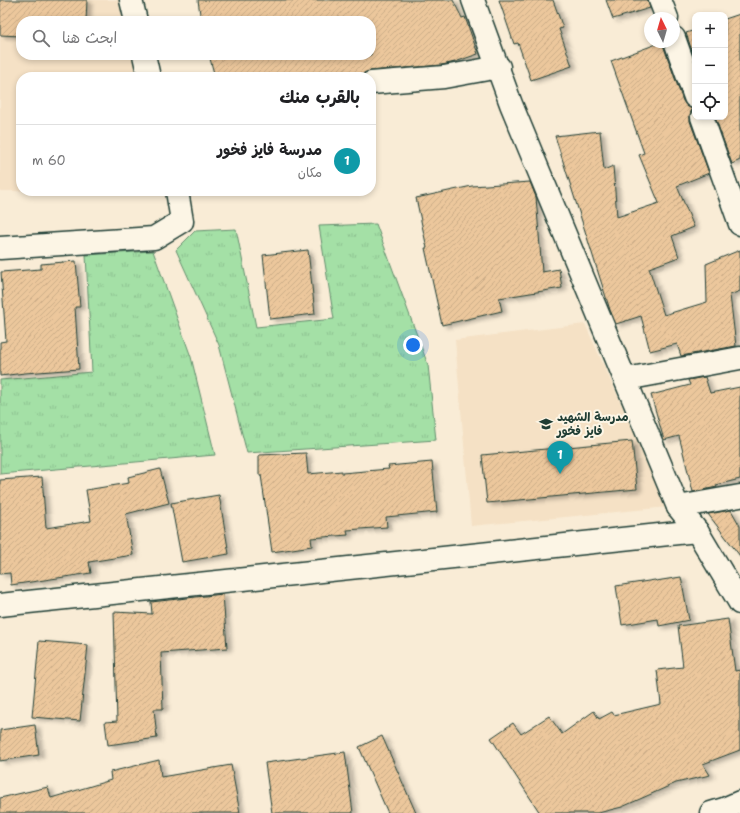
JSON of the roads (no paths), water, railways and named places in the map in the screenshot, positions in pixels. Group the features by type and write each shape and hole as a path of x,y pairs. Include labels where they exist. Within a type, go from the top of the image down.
{"street":[{"path":"131,0 135,16"},
{"path":"473,0 511,104 678,507 697,531 740,603"},
{"path":"660,0 665,12"},
{"path":"678,48 692,89"},
{"path":"145,60 148,72"},
{"path":"376,83 444,76 498,66"},
{"path":"703,120 740,224"},
{"path":"0,248 154,238 182,221 178,196"},
{"path":"626,379 740,358"},
{"path":"678,507 740,496"},
{"path":"0,605 697,531"},
{"path":"711,813 740,802"}],"place":[{"name":"مدرسة الشهيد فايز فخور","path":"546,424"},
{"name":"مدرسة فايز فخور","path":"560,474"}]}
